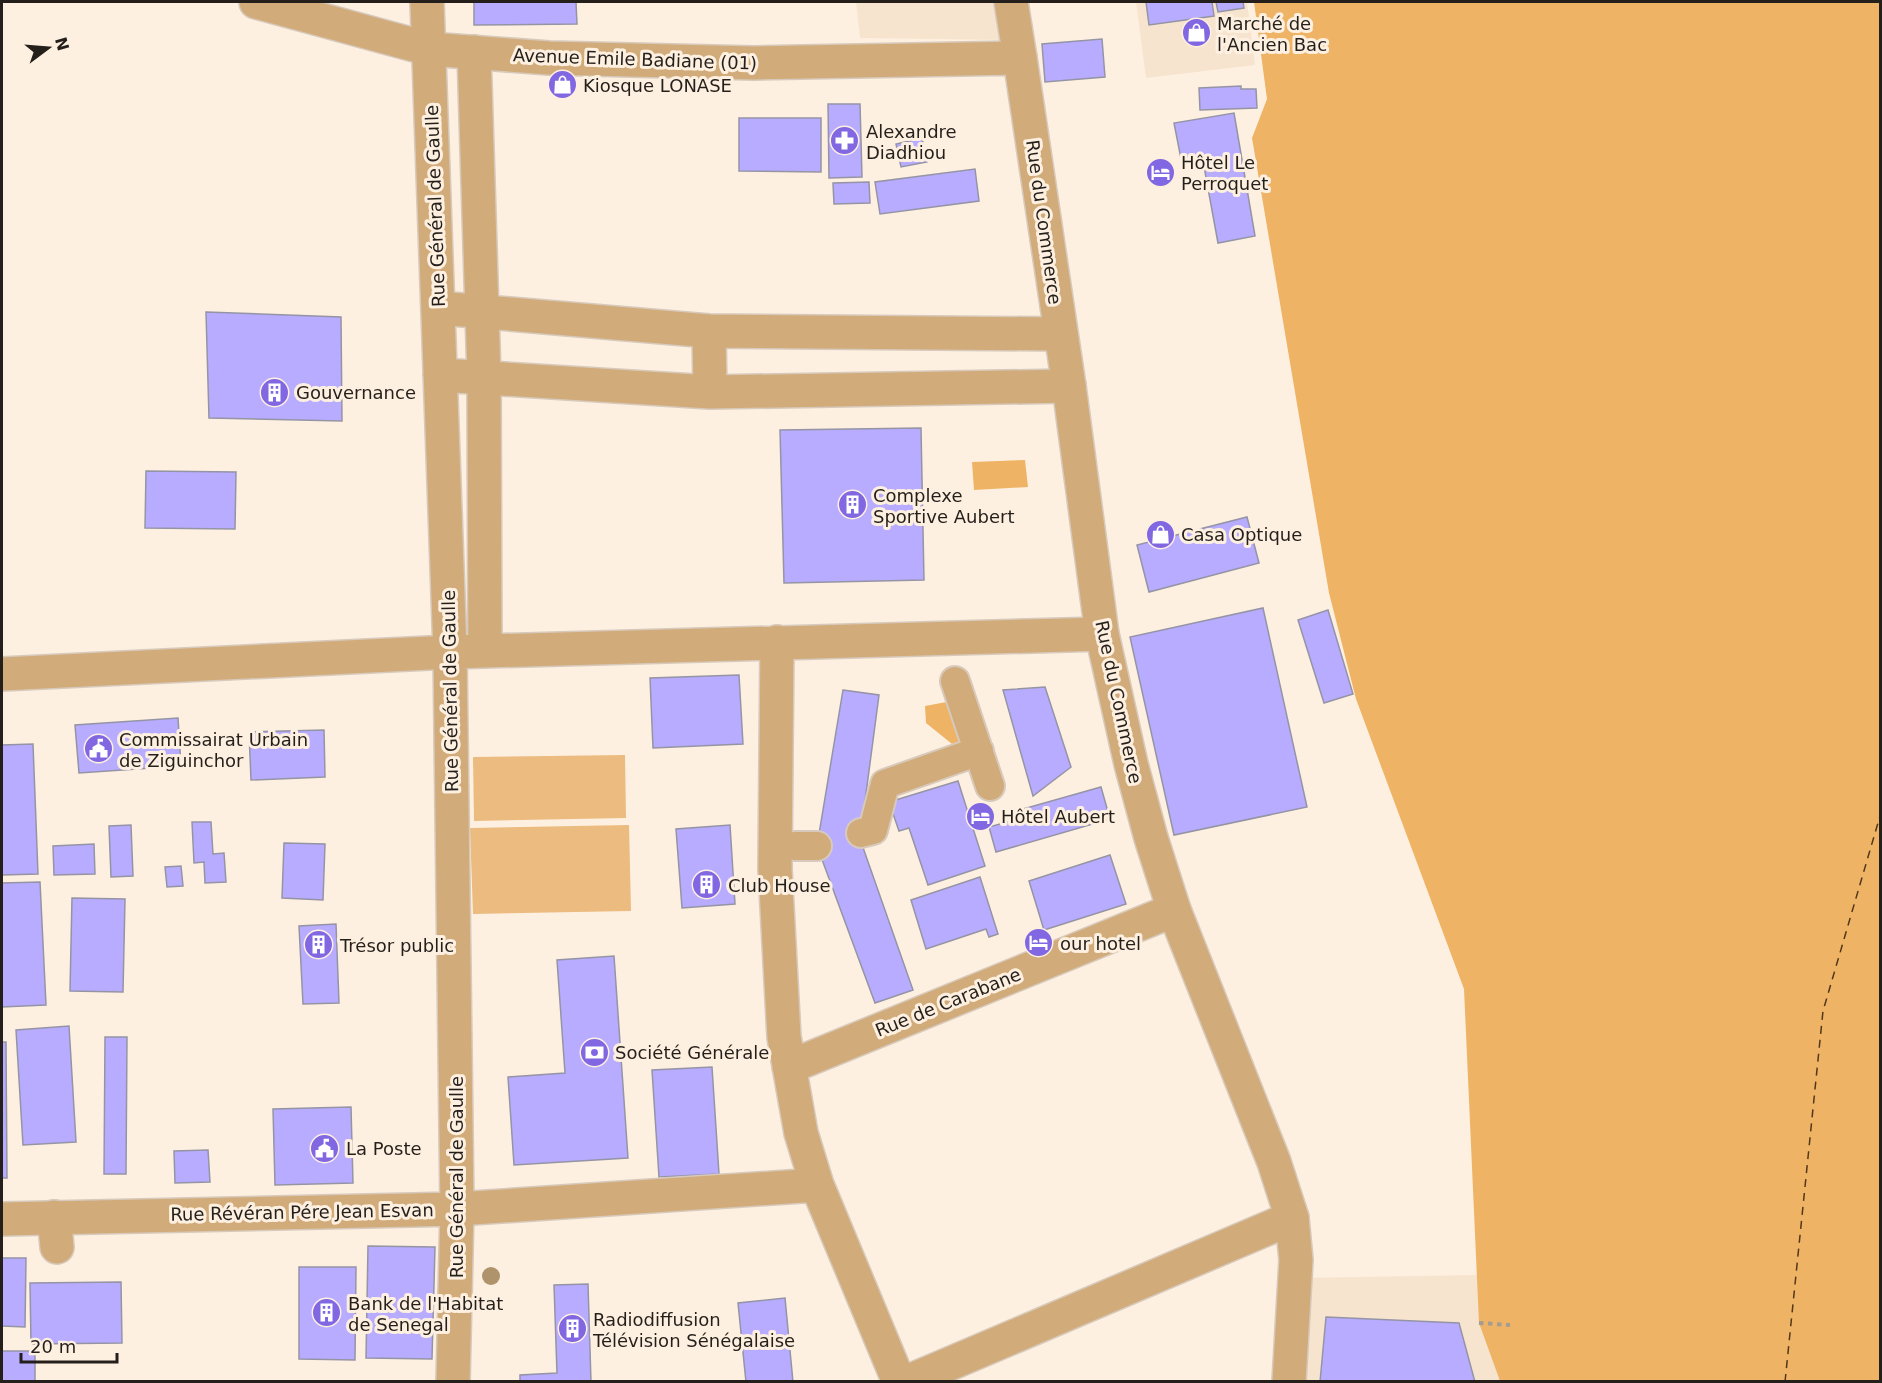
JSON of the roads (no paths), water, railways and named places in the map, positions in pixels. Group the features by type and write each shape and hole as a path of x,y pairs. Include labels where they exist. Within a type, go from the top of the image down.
{"street":[{"name":"Avenue Emile Badiane (01)","path":"256,2 429,49 549,58 754,63 1020,58"},
{"name":"Rue Général de Gaulle","path":"427,2 450,652 457,1209 453,1382"},
{"name":"Rue du Commerce","path":"1011,2 1069,386 1102,634 1131,764 1174,910 1274,1162 1292,1218 1296,1260 1290,1382"},
{"name":"Rue Général de Gaulle","path":"474,52 484,377 485,651"},
{"path":"439,308 709,331 1060,334"},
{"path":"709,331 710,392"},
{"path":"440,375 710,392 1069,386"},
{"path":"2,674 450,652 1102,634"},
{"path":"777,642 775,869 784,1037 801,1133 817,1185 898,1382"},
{"path":"955,681 990,786"},
{"path":"861,833 873,830 885,784 979,751"},
{"name":"Rue de Carabane","path":"789,1067 1174,910"},
{"name":"Rue Révéran Pére Jean Esvan","path":"2,1219 56,1232 817,1185"},
{"path":"907,1382 1292,1218"}],"place":[{"name":"Marché de l'Ancien Bac","path":"1196,33"},
{"name":"Kiosque LONASE","path":"562,85"},
{"name":"Alexandre Diadhiou","path":"845,141"},
{"name":"Hôtel Le Perroquet","path":"1160,172"},
{"name":"Gouvernance","path":"275,392"},
{"name":"Complexe Sportive Aubert","path":"852,505"},
{"name":"Casa Optique","path":"1160,534"},
{"name":"Commissairat Urbain de Ziguinchor","path":"98,749"},
{"name":"Hôtel Aubert","path":"980,816"},
{"name":"Club House","path":"707,885"},
{"name":"our hotel","path":"1039,943"},
{"name":"Trésor public","path":"319,945"},
{"name":"Société Générale","path":"594,1052"},
{"name":"La Poste","path":"325,1148"},
{"name":"Bank de l'Habitat de Senegal","path":"327,1313"},
{"name":"Radiodiffusion Télévision Sénégalaise","path":"572,1329"}]}
